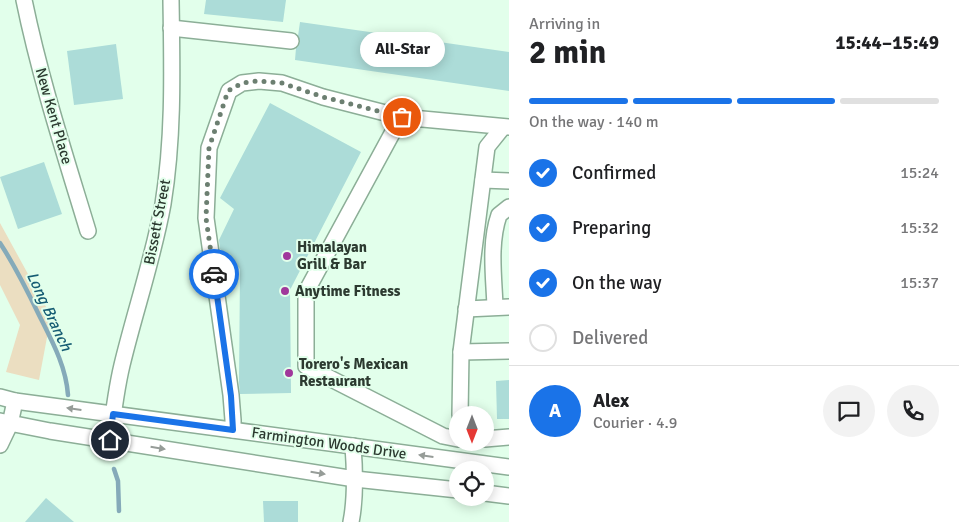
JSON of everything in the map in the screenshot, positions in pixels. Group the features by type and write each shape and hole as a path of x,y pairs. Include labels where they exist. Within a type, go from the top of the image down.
{"street":[{"name":"New Kent Place","path":"24,0 56,125 88,231"},
{"name":"Bissett Street","path":"110,440 122,366 153,248 169,158 173,105 171,0"},
{"path":"171,28 291,41"},
{"path":"233,430 231,396 206,218 209,148 228,91 242,83 258,81 282,83 323,97 402,117 506,127"},
{"path":"402,117 306,292 306,366 443,436 449,437"},
{"path":"460,406 461,352 487,147 506,127"},
{"path":"483,180 509,181"},
{"path":"466,309 502,307 494,251 495,233 499,215 509,207"},
{"path":"461,352 509,351"},
{"path":"0,445 7,399"},
{"name":"Farmington Woods Drive","path":"7,399 509,467"},
{"name":"Farmington Woods Drive","path":"5,422 355,479 449,489"},
{"path":"494,438 509,437"},
{"path":"351,522 354,507 355,479 353,446"},
{"path":"494,494 509,496"}],"shaded area":[{"path":"0,223 51,316 39,380 6,372 20,325 0,285"}],"building":[{"path":"206,0 286,0 283,22 204,14"},
{"path":"300,22 509,52 509,91 295,60 296,48 300,42 298,36"},
{"path":"116,44 123,99 74,105 67,51"},
{"path":"270,103 361,152 290,290 291,393 240,394 240,269 220,249 219,240 234,209 220,198"},
{"path":"44,162 62,214 18,229 0,177"},
{"path":"509,380 509,419 497,419 496,381"},
{"path":"46,498 74,522 25,522"},
{"path":"263,501 298,501 298,522 264,522"}],"waterway":[{"name":"Long Branch","path":"0,243 21,278 53,344 67,384 68,395"},
{"name":"Long Branch","path":"114,469 118,481 119,511"}],"way so far":[{"path":"214,274 206,218 209,148 228,91 242,83 258,81 282,83 323,97 402,117"}],"place":[{"name":"All-Star","path":"402,117"},
{"name":"Himalayan Grill & Bar","path":"287,256"},
{"name":"Anytime Fitness","path":"285,291"},
{"name":"Torero's Mexican Restaurant","path":"289,373"}],"route":[{"path":"110,440 113,414 233,430 231,396 214,274"}]}
